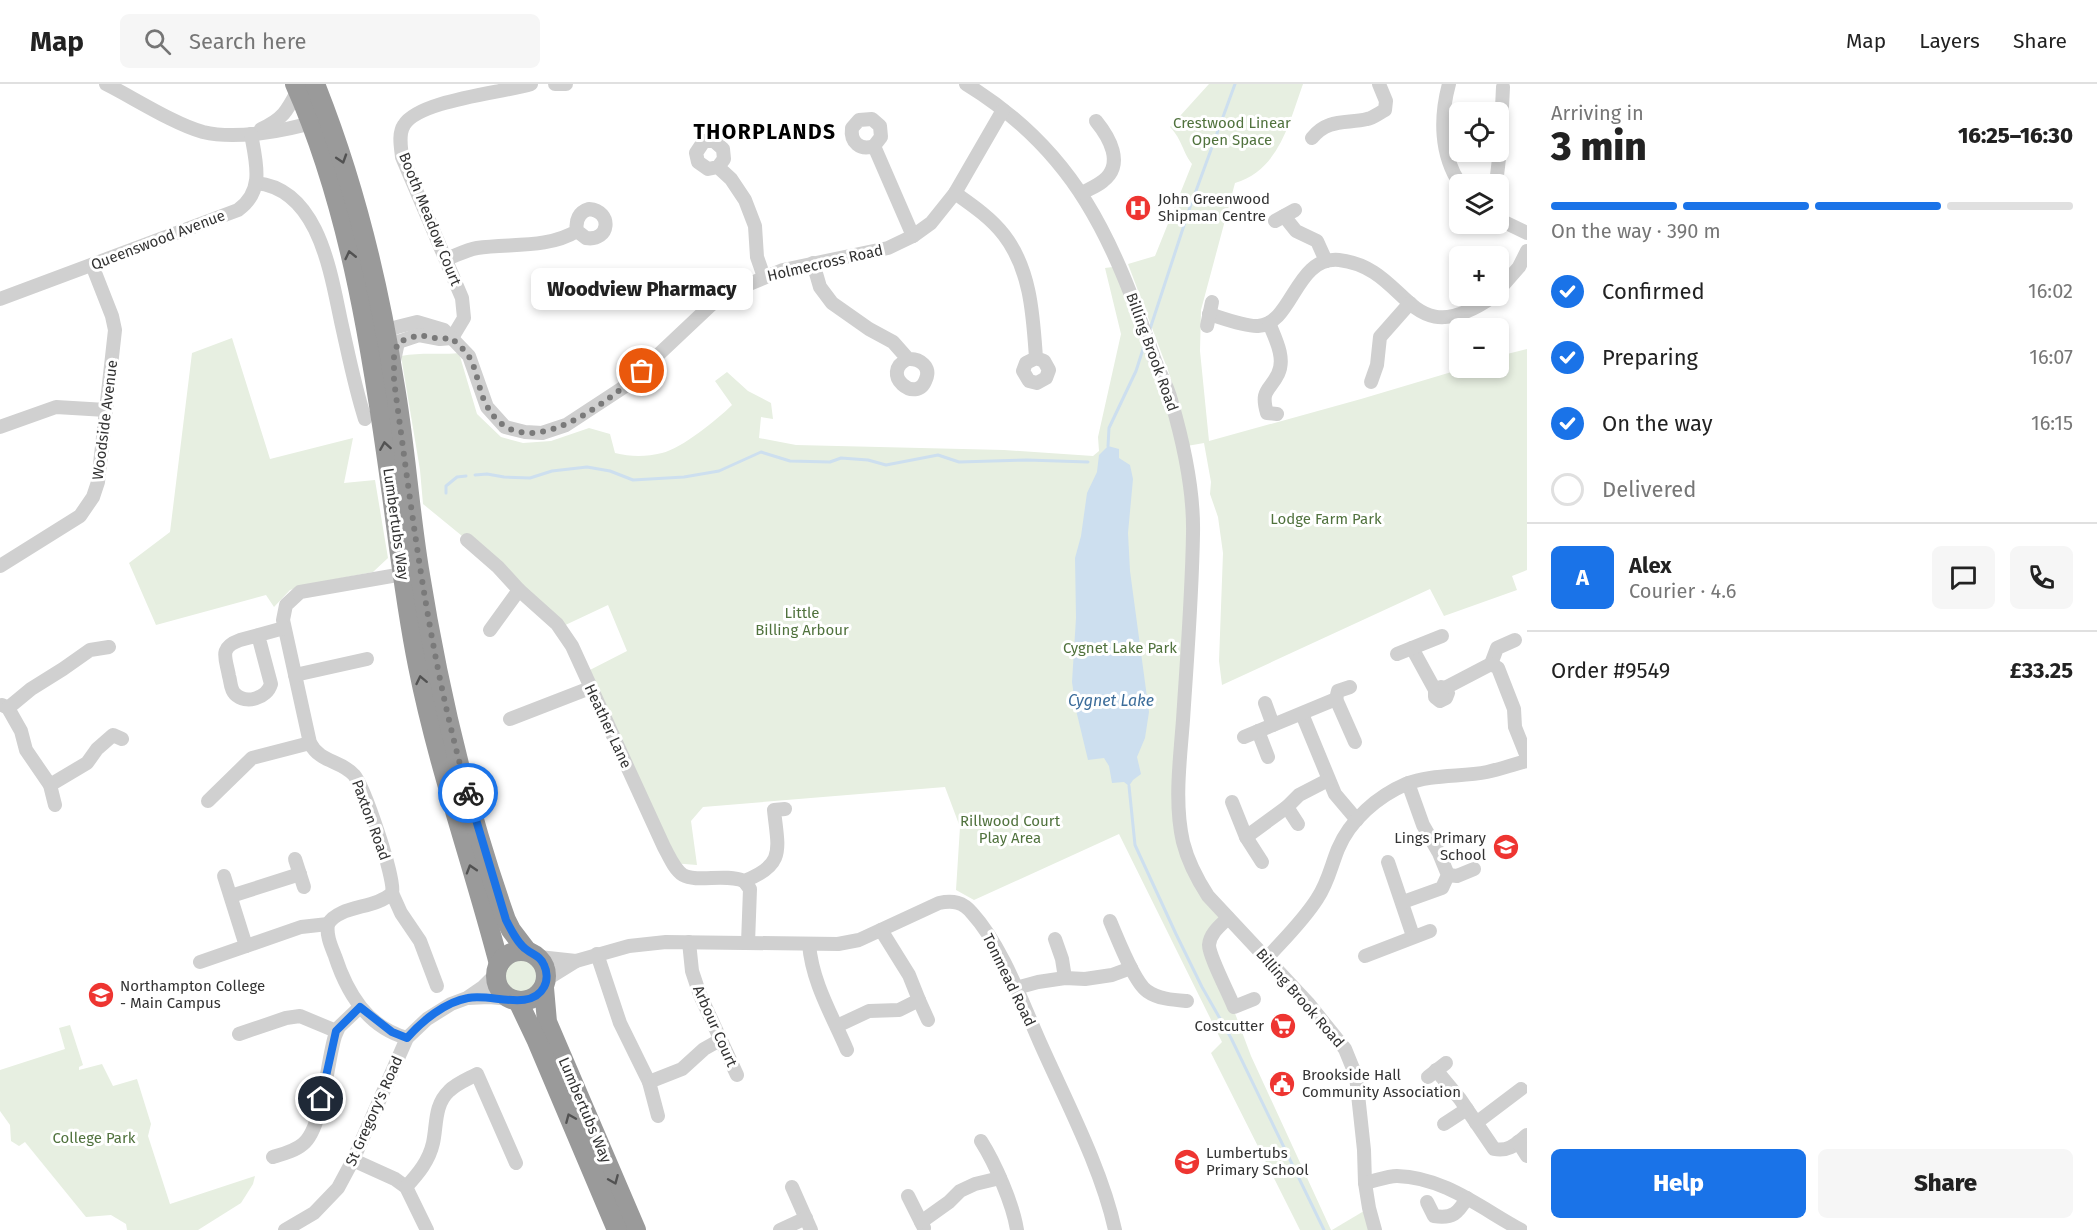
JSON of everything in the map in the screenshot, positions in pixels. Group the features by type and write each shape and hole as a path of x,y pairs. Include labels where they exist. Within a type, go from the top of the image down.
{"highway":[{"name":"Lumbertubs Way","path":"303,86 351,187 369,255 394,381 419,570 434,652 459,763 506,920 511,930 533,954"},
{"name":"Lumbertubs Way","path":"319,120 336,199 383,333 403,574 417,664 441,766 497,969"},
{"path":"511,952 533,954 544,963 545,984 533,999 515,1000 499,989 497,969 511,952"},
{"name":"Lumbertubs Way","path":"545,984 547,1022 636,1230"},
{"name":"Lumbertubs Way","path":"515,1000 537,1041 616,1230"}],"street":[{"path":"106,84 197,130 220,134 251,134 291,129 319,120"},
{"name":"Booth Meadow Court","path":"452,338 464,318 462,298 402,157 400,137 404,125 417,113 436,106 531,84"},
{"path":"555,84 566,84"},
{"name":"Billing Brook Road","path":"966,84 1003,110 1057,159 1082,193 1108,240 1171,398 1183,447 1193,532 1179,778 1180,822 1184,844 1196,876 1208,896 1308,1003 1345,1049 1356,1076 1365,1183 1369,1208 1376,1230"},
{"path":"1312,138 1317,131 1342,121 1369,119 1385,110 1386,101 1379,84"},
{"path":"1449,84 1442,117 1443,140 1455,174"},
{"path":"251,134 276,122 287,112 303,86"},
{"path":"1497,174 1503,87"},
{"name":"Holmecross Road","path":"383,333 417,322 444,330 469,356 487,407 505,427 542,433 566,425 624,387 711,305 732,291 764,277 813,263 888,248 913,236 931,223 955,193 1003,110"},
{"path":"1082,193 1105,180 1113,166 1114,149 1107,134 1096,121"},
{"path":"251,134 257,168 256,183 274,186 289,196 319,236 330,273 356,391 365,419"},
{"path":"874,146 913,236"},
{"path":"718,167 731,179 745,200 755,226 757,257 764,277"},
{"name":"Queenswood Avenue","path":"0,299 230,213 248,200 256,183"},
{"path":"955,193 982,212 1005,235 1017,259 1032,305 1036,358"},
{"path":"1285,216 1296,231 1317,241 1326,261"},
{"path":"1509,224 1527,233"},
{"path":"446,259 474,249 543,243 577,231"},
{"path":"1509,278 1519,267 1527,251"},
{"path":"1209,314 1257,326 1269,323 1278,316 1305,276 1326,261 1333,260 1357,263 1375,273 1427,315 1445,318 1466,313 1478,306"},
{"path":"813,263 820,287 832,303 869,329 893,342 908,359"},
{"name":"Woodside Avenue","path":"0,566 74,521 86,510 98,482 115,330 112,316 92,265"},
{"path":"1371,382 1377,365 1380,337 1410,303"},
{"path":"1269,323 1279,346 1281,358 1278,374 1268,387 1263,402 1267,413 1277,414"},
{"path":"394,381 394,356 398,342 419,335 440,339 452,338"},
{"path":"0,427 56,407 106,410"},
{"name":"Heather Lane","path":"466,540 498,567 519,590 557,624 572,646 672,863 681,874 690,877 734,877 744,881"},
{"path":"208,801 252,758 310,743 284,628 283,614 286,604 300,592 403,574"},
{"path":"490,630 519,590"},
{"path":"258,635 271,684 263,696 244,699 231,688 226,649 235,642 258,635 284,628"},
{"path":"1397,654 1442,636"},
{"path":"1412,648 1440,689 1491,664 1497,648 1515,640"},
{"path":"55,805 50,785 26,750 21,731 4,706 90,650 109,647"},
{"path":"295,675 367,659"},
{"path":"1267,958 1296,927 1318,898 1339,848 1357,820 1381,797 1408,783 1437,777 1487,772 1527,759 1515,727 1514,709 1498,668 1491,664"},
{"path":"1350,687 1338,691 1336,699 1354,743"},
{"path":"510,719 590,688"},
{"path":"1244,737 1336,699"},
{"path":"1265,703 1273,725"},
{"path":"1302,714 1328,780 1339,799 1357,820"},
{"path":"1258,731 1268,757"},
{"path":"50,785 87,763 97,748 113,735 122,739"},
{"name":"Paxton Road","path":"310,743 317,754 348,768 357,778 382,846 393,884 392,893 401,913 420,941 437,986"},
{"path":"1246,837 1287,807 1299,795 1328,780"},
{"path":"1403,902 1442,888 1448,875 1423,825 1408,783"},
{"path":"1232,802 1246,837 1262,862"},
{"path":"1287,807 1299,824"},
{"path":"748,943 750,890 744,881 769,870 776,859 774,810 785,809"},
{"path":"231,896 302,881 295,859"},
{"path":"1388,862 1413,936"},
{"path":"1448,875 1457,876 1474,869"},
{"path":"224,876 246,946"},
{"path":"392,893 385,899 335,916 328,924 328,933 342,976 360,1007 392,1032 407,1038"},
{"name":"Tonmead Road","path":"545,984 576,961 629,946 666,942 838,944 859,940 939,903 950,901 961,903 972,912 992,940 1016,988 1104,1191 1115,1230"},
{"path":"1228,918 1214,932 1209,944 1211,954 1234,1007 1254,999"},
{"path":"1110,921 1131,968 1146,991 1169,1000 1187,1001"},
{"path":"200,962 301,927 328,924"},
{"path":"881,930 909,975 928,1020"},
{"path":"1365,956 1413,936 1430,932"},
{"path":"1055,939 1062,959 1065,978"},
{"name":"Arbour Court","path":"689,942 692,971 737,1075"},
{"path":"808,944 815,981 847,1050"},
{"name":"Tonmead Road","path":"533,954 576,961"},
{"path":"597,954 620,1023 649,1082 658,1116"},
{"path":"1016,988 1065,978 1085,979 1112,975 1131,968"},
{"path":"467,998 483,987 497,969"},
{"path":"467,998 489,997 515,1000"},
{"name":"St Gregory's Road","path":"285,1230 304,1220 330,1198 342,1182 407,1038 437,1012 467,998"},
{"path":"837,1026 869,1011 891,1012 919,1000"},
{"path":"273,1157 300,1146 312,1132 336,1031 360,1007"},
{"path":"239,1034 286,1018 300,1016 336,1031"},
{"path":"649,1082 682,1069 704,1049 720,1040"},
{"path":"1437,1070 1494,1149 1503,1151 1523,1138 1527,1156"},
{"path":"406,1187 426,1162 433,1145 440,1104 449,1091 477,1074 516,1163"},
{"path":"1476,1123 1521,1089"},
{"path":"1444,1124 1467,1109"},
{"path":"981,1141 991,1156 1000,1178 1017,1230"},
{"path":"353,1160 406,1187 424,1229"},
{"path":"1365,1183 1396,1176 1433,1182 1467,1198 1521,1230"},
{"path":"908,1196 923,1226 960,1191 975,1184 1000,1178"},
{"path":"780,1230 809,1224 792,1187"},
{"path":"1427,1202 1434,1216 1446,1218 1459,1211 1467,1198"}],"green space":[{"name":"Lodge Farm Park","path":"1209,84 1303,84 1287,129 1272,156 1250,177 1235,183 1201,310 1200,351 1209,441 1449,373 1449,378 1509,378 1509,354 1527,349 1527,570 1512,576 1517,590 1444,616 1430,589 1222,685 1219,661 1223,553 1218,517 1210,494 1211,482 1204,443 1187,446 1170,376 1128,264 1155,256 1192,164 1170,127"},
{"name":"Little Billing Arbour","path":"1120,266 1157,366 1190,495 1183,844 1228,918 1209,944 1251,1056 1331,1230 1300,1230 1211,1053 1222,1042 1119,834 974,900 956,890 960,827 945,787 703,807 691,821 697,865 672,863 584,673 627,651 608,605 559,628 489,558 423,504 420,470 401,356 416,354 459,353 477,414 501,437 523,443 551,441 589,428 610,434 615,453 644,456 670,450 699,433 732,405 715,381 727,372 748,391 771,403 773,419 761,417 759,438 796,445 1004,450 1093,456 1099,451 1098,437 1121,334 1105,268"},
{"path":"232,338 270,459 353,438 344,483 375,480 388,558 373,572 290,590 274,607 266,595 156,625 129,563 170,532 192,353"},
{"path":"521,957 535,962 540,976 535,990 521,995 507,990 502,976 507,962"},
{"name":"College Park","path":"70,1025 83,1065 79,1067 79,1070 102,1064 113,1086 137,1079 151,1124 148,1136 170,1204 255,1176 253,1184 241,1203 198,1230 127,1230 126,1224 111,1215 86,1217 25,1142 19,1146 11,1141 10,1125 0,1111 0,1070 65,1049 59,1028"},
{"path":"1369,1208 1375,1230 1332,1230"}],"water":[{"name":"Cygnet Lake","path":"1108,446 1119,449 1119,458 1130,465 1133,479 1128,533 1130,571 1149,712 1145,738 1137,757 1141,774 1129,786 1124,782 1112,783 1109,766 1104,758 1088,760 1072,682 1076,618 1075,558 1081,536 1087,493 1097,472 1099,455"}],"waterway":[{"path":"1150,329 1189,210 1235,84"},
{"path":"1108,446 1109,428 1136,371 1144,346"},
{"path":"475,475 530,478 552,471 587,467 610,471 633,480 684,477 719,471 761,452 790,461 830,462 841,458 868,460 886,465 938,455 959,462 1027,460 1088,462"},
{"path":"446,493 446,486 457,477 466,476"},
{"path":"1129,786 1135,845 1202,987 1231,1038 1324,1230"}],"way so far":[{"path":"468,793 446,709 419,570 394,381 394,356 398,342 419,335 440,339 452,338 469,356 487,407 505,427 525,432 542,433 566,425 603,402 642,371"}],"place":[{"name":"John Greenwood Shipman Centre","path":"1138,208"},
{"name":"Woodview Pharmacy","path":"642,371"},
{"name":"Lings Primary School","path":"1506,847"},
{"name":"Northampton College - Main Campus","path":"101,995"},
{"name":"Costcutter","path":"1283,1026"},
{"name":"Brookside Hall Community Association","path":"1282,1084"},
{"name":"Lumbertubs Primary School","path":"1187,1162"}],"district":[{"name":"THORPLANDS","path":"765,132"}],"route":[{"path":"321,1099 336,1031 360,1007 368,1016 392,1032 407,1038 437,1012 451,1004 467,998 489,997 526,1001 539,994 546,984 544,963 539,957 527,951 506,920 468,793"}],"park label":[{"name":"Crestwood Linear Open Space","path":"1232,132"},
{"name":"Cygnet Lake Park","path":"1120,648"},
{"name":"Rillwood Court Play Area","path":"1010,830"}]}
